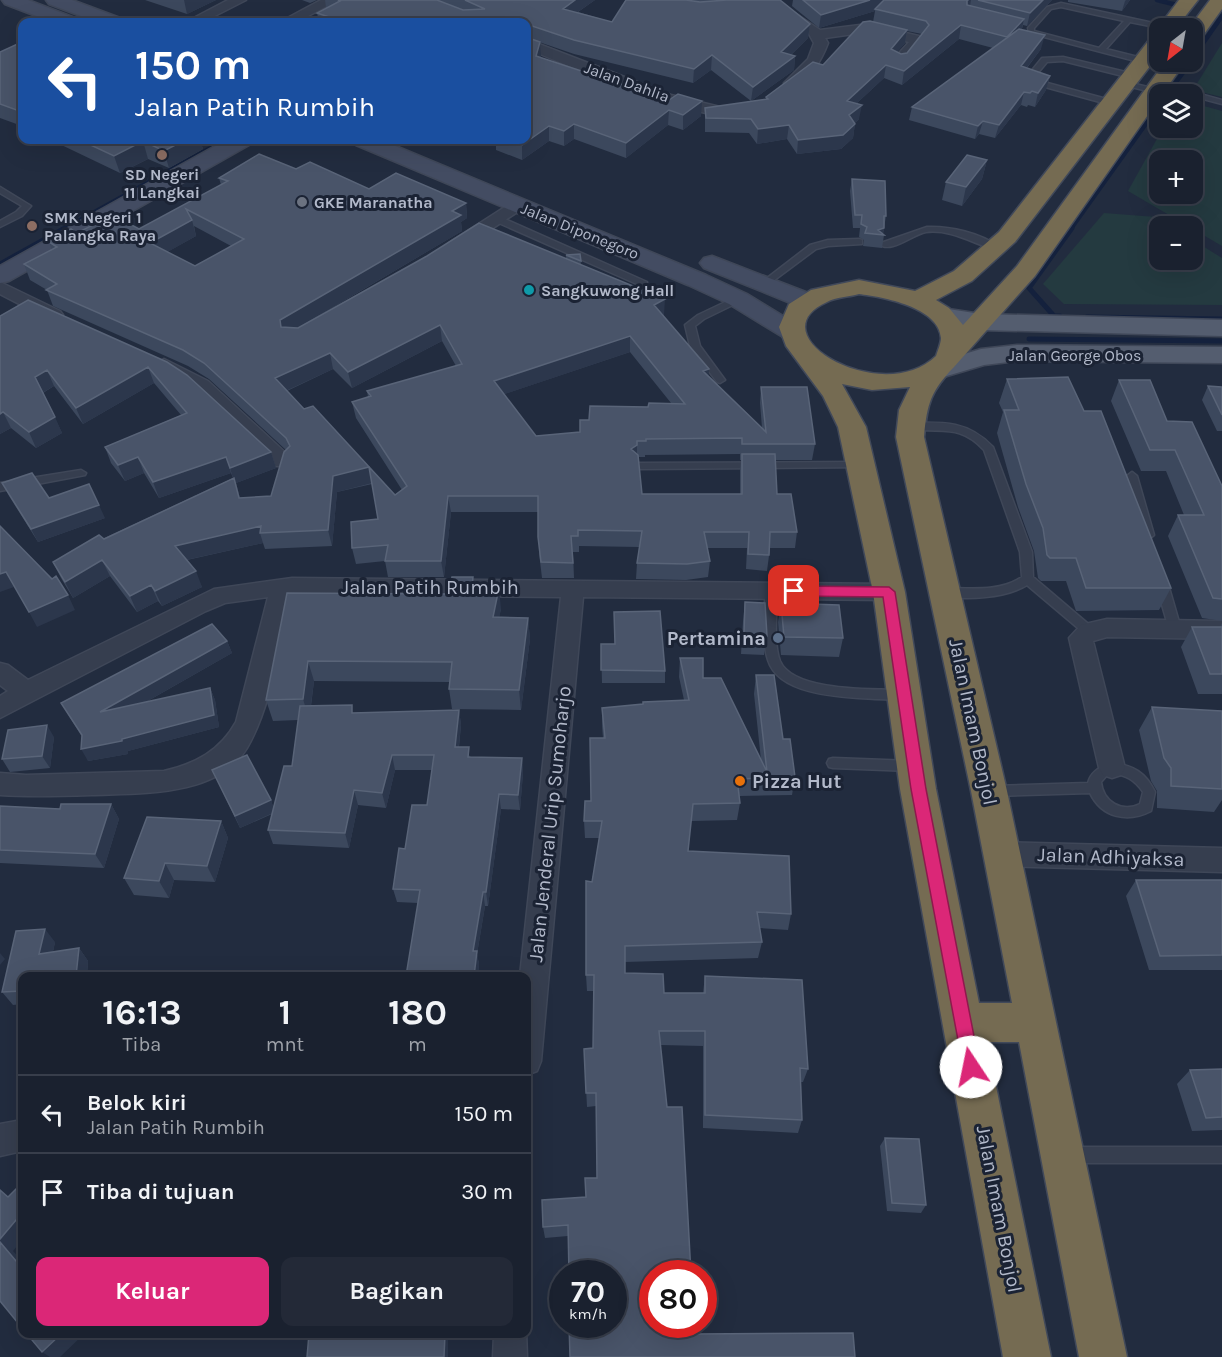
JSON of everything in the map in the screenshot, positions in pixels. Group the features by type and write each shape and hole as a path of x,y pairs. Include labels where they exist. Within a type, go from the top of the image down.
{"highway":[{"path":"1175,18 1189,0"},
{"path":"1203,22 1219,0"},
{"path":"918,299 963,276 1001,242 1149,53"},
{"path":"940,364 953,340 948,324 942,316 918,299 899,292 859,287 822,294 807,301 793,321 792,332 798,348 813,362 844,377 881,383 908,380 940,364 1017,281 1149,102"},
{"path":"1001,242 1043,246"},
{"name":"Jalan Imam Bonjol","path":"813,362 846,413 889,592 915,766 1027,1357"},
{"name":"Jalan Imam Bonjol","path":"940,364 913,410 910,437 989,791 1103,1357"},
{"path":"963,1022 1034,1023"}],"main road":[{"path":"10,0 57,18"},
{"path":"56,0 103,18"},
{"path":"0,276 234,144"},
{"name":"Jalan Diponegoro","path":"373,144 738,299 792,332"},
{"name":"Jalan Diponegoro","path":"424,144 762,285 807,301"},
{"name":"Jalan George Obos","path":"942,316 981,322 1222,327"},
{"name":"Jalan George Obos","path":"940,364 1017,353 1222,356"}],"street":[{"path":"202,18 239,0"},
{"path":"294,0 315,8"},
{"path":"295,18 331,0"},
{"path":"776,96 814,61 821,43 817,35 773,5 793,0"},
{"path":"817,35 868,28 918,40 898,63"},
{"name":"Jalan Dahlia","path":"531,45 615,79 715,110 735,112 757,106"},
{"path":"439,255 487,227 516,205"},
{"path":"0,287 75,325"},
{"path":"151,359 201,385 282,461"},
{"path":"0,784 26,786 164,782 192,775 217,762 237,743 248,722 282,588"},
{"name":"Jalan Patih Rumbih","path":"0,708 26,692 222,595 282,588 573,588 889,592"},
{"name":"Jalan Jenderal Urip Sumoharjo","path":"531,1011 573,588"},
{"path":"1112,768 1081,646 1081,638 1089,631 1107,628 1222,630"},
{"path":"0,672 26,692"},
{"name":"Jalan Adhiyaksa","path":"1000,854 1222,860"},
{"path":"0,1140 18,1137"},
{"path":"510,1357 511,1338"}],"lane":[{"path":"1031,32 1031,28 1054,5 1149,24"},
{"path":"1101,50 1128,20"},
{"path":"1021,29 1101,50 1149,85"},
{"path":"1111,103 1037,82 1033,74 1045,60 1063,58 1133,73"},
{"path":"1203,97 1222,102"},
{"path":"0,189 27,206 19,214 0,224"},
{"path":"487,227 639,280 645,289 636,294 618,289"},
{"path":"882,244 902,242 913,234 939,228 1001,242"},
{"path":"762,285 813,247 828,243 859,243"},
{"path":"720,380 694,346 690,325 738,299"},
{"path":"911,426 957,427 978,435 989,449 1026,552 1028,579 1089,631"},
{"path":"638,466 860,465"},
{"path":"0,487 81,473"},
{"path":"1132,476 1154,552"},
{"path":"1160,574 1175,629"},
{"path":"945,592 1002,591 1028,579"},
{"path":"771,591 774,662 785,676 824,690 904,695"},
{"path":"833,763 915,766"},
{"path":"1112,768 1131,772 1146,785 1150,800 1140,812 1121,813 1103,804 1093,788 1097,774 1112,768"},
{"path":"989,791 1093,788"},
{"path":"1062,1155 1222,1155"}],"green space":[{"path":"1222,43 1222,97 1203,92 1203,84 1197,84"},
{"path":"1203,106 1222,111 1222,246 1203,235 1203,216 1171,216 1150,204 1203,204 1203,150 1151,150 1157,138 1203,138"},
{"path":"1149,153 1149,203 1128,191"},
{"path":"1104,213 1149,216 1149,270 1203,270 1203,246 1222,258 1222,305 1064,304 1043,284"}],"building":[{"path":"338,0 437,0 463,10 485,9 465,0 575,0 563,9 612,22 626,0 700,2 780,0 810,24 781,52 795,56 753,87 712,55 694,69 574,40 531,26 531,18 327,18 329,17 317,13 340,1"},
{"path":"803,0 870,0 821,15"},
{"path":"884,0 968,0 967,5 1024,19 1007,37 961,25 904,71 886,65 847,101 862,105 849,115 855,124 843,135 798,140 789,125 758,129 751,119 706,118 705,108 768,99 766,97 813,62 823,65 863,22 870,21 907,30 891,49 901,54 907,53 929,25 926,21 875,9"},
{"path":"978,0 1043,0 1030,13"},
{"path":"1019,29 1045,35 1021,66 1050,76 1038,93 1024,92 999,125 983,121 978,126 912,107"},
{"path":"531,39 540,42 536,56 669,100 678,94 702,101 683,115 669,110 626,143 574,124 564,131 549,126 531,139"},
{"path":"18,44 18,111 0,104 0,52"},
{"path":"88,144 137,144 114,156"},
{"path":"149,144 177,144 164,151"},
{"path":"259,154 296,169 310,162 369,189 396,173 466,203 452,211 461,215 280,320 281,327 298,328 427,256 479,223 665,299 654,305 709,369 703,371 766,432 761,387 807,387 815,444 742,444 742,438 637,441 637,445 631,449 638,455 642,494 742,494 742,454 775,454 777,494 791,494 797,532 770,532 769,555 748,554 749,532 704,532 710,561 687,564 637,563 642,531 578,530 578,536 571,536 573,563 541,562 538,537 538,496 448,496 441,561 385,561 388,545 352,548 351,522 378,519 369,467 333,476 328,530 260,533 261,526 175,546 196,571 155,591 151,585 130,596 102,560 65,582 53,562 99,535 104,539 234,478 239,498 271,496 284,452 290,446 286,438 204,363 183,350 46,290 57,284 24,264 57,247 49,242 71,229 77,233 113,215 139,229 228,181 219,178","holes":["186,209 244,239 195,266 150,243 192,220","440,325 462,364 367,391 371,396 352,402 407,486 395,495 313,406 304,409 275,378 330,353 348,372","630,336 685,404 649,403 648,407 590,406 589,420 580,420 580,432 536,436 494,381"]},
{"path":"967,155 987,160 966,187 946,182"},
{"path":"852,179 885,181 886,216 884,216 884,228 878,230 884,235 865,233 867,227 861,224 862,215 855,215"},
{"path":"580,254 581,261 566,255"},
{"path":"28,300 167,362 187,375 271,452 230,468 226,457 153,482 138,457 118,465 105,447 187,413 148,367 76,408 47,370 35,377 55,417 29,432 3,412 0,414 0,316"},
{"path":"1068,377 1084,411 1101,411 1171,588 1086,588 1076,558 1050,558 1047,555 1043,528 1026,484 1004,410 1019,410 1007,379"},
{"path":"1119,380 1150,380 1167,421 1192,422 1222,486 1222,599 1213,598 1178,515 1204,515 1175,450 1150,450"},
{"path":"1208,386 1222,387 1222,415"},
{"path":"32,473 49,498 89,484 99,505 31,529 2,483"},
{"path":"0,526 52,579 56,576 68,595 29,612 6,572 0,574"},
{"path":"452,577 473,577 472,587 499,588 493,617 528,618 519,690 449,689 452,662 308,661 303,699 266,700 287,593 449,594"},
{"path":"745,602 765,603 767,636 744,635"},
{"path":"781,603 839,605 843,638 784,637"},
{"path":"660,611 665,671 601,670 601,644 615,644 614,612"},
{"path":"212,624 227,641 100,712 210,688 214,715 122,739 122,741 81,749 82,735 61,703"},
{"path":"1192,627 1222,627 1222,674 1210,674"},
{"path":"680,658 703,658 703,678 721,678 767,772 756,675 774,675 783,739 790,739 795,777 737,779 740,803 693,804 688,851 789,856 791,914 757,912 762,942 625,946 625,973 663,974 664,993 705,993 705,976 802,980 808,1069 800,1068 802,1120 705,1115 705,1031 659,1031 667,1107 682,1107 690,1260 639,1260 639,1338 717,1338 717,1334 853,1333 855,1357 570,1357 569,1338 627,1338 627,1260 569,1260 568,1225 543,1227 542,1200 586,1197 585,1178 597,1178 596,1093 586,1093 584,1049 593,1048 594,975 586,975 586,881 592,882 602,821 584,821 585,801 591,801 590,738 605,738 602,708 643,704 643,702 689,700"},
{"path":"352,705 352,713 459,710 455,747 469,747 468,757 522,758 518,795 499,794 486,892 483,892 473,951 477,951 474,972 407,972 420,890 393,889 399,848 405,849 412,805 427,805 434,755 392,755 382,793 354,790 345,833 268,830 284,766 292,766 300,706"},
{"path":"1152,707 1222,711 1222,789 1171,786 1171,768 1164,758"},
{"path":"47,725 42,756 2,759 8,730"},
{"path":"247,755 271,800 235,816 212,770"},
{"path":"61,804 111,804 95,854 0,850 0,806 60,809"},
{"path":"147,817 221,821 207,866 165,863 159,881 124,878"},
{"path":"1136,880 1222,880 1222,955 1160,956"},
{"path":"45,929 39,954 79,948 76,972 18,972 18,991 2,992 16,931"},
{"path":"1222,1069 1222,1117 1206,1118 1190,1070"},
{"path":"885,1138 919,1139 926,1205 892,1203"},
{"path":"18,1187 18,1218 0,1239 0,1190 8,1197"},
{"path":"0,1242 18,1263 18,1323 0,1301"},
{"path":"30,1338 57,1338 42,1352"},
{"path":"309,1338 445,1338 444,1357 307,1357"}],"waterway":[{"path":"1157,0 1177,5"},
{"path":"1203,43 1222,16"},
{"path":"1174,84 1184,72"},
{"path":"1070,230 1149,119"},
{"path":"62,230 218,144"},
{"path":"0,264 65,228"},
{"path":"1060,316 1054,316 1029,288 1072,228"},
{"path":"1087,317 1222,319"},
{"path":"1029,339 1222,341"}],"place":[{"name":"SD Negeri 11 Langkai","path":"162,155"},
{"name":"GKE Maranatha","path":"302,202"},
{"name":"SMK Negeri 1 Palangka Raya","path":"32,226"},
{"name":"Sangkuwong Hall","path":"529,290"},
{"name":"Pertamina","path":"778,638"},
{"name":"Pizza Hut","path":"740,781"}],"route":[{"path":"794,591 889,592 918,789 971,1067"}]}
